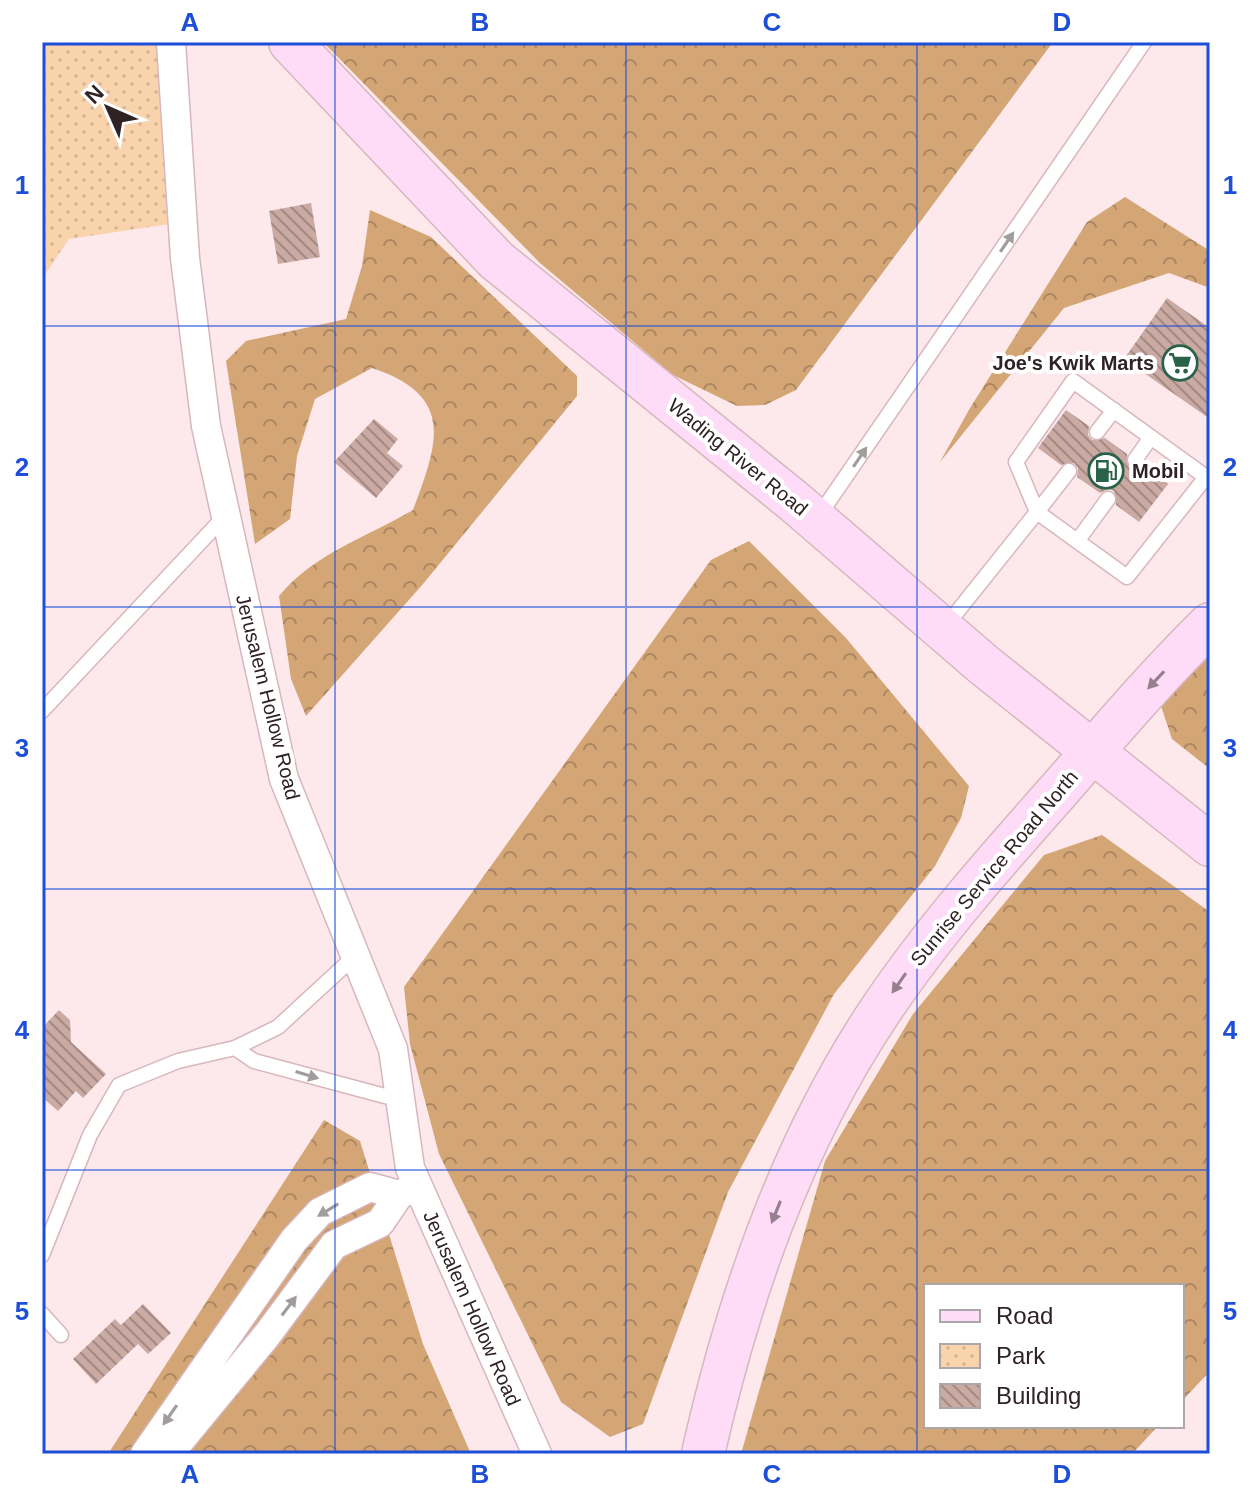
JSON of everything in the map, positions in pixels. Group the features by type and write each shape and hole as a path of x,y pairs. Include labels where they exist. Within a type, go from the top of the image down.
{"main road":[{"name":"Wading River Road","path":"290,42 496,260 816,521 942,630 1210,845"},
{"name":"Sunrise Service Road North","path":"703,1454 731,1341 766,1236 802,1154 852,1056 936,933 1093,752 1210,624"}],"street":[{"name":"Jerusalem Hollow Road","path":"171,42 185,258 206,426 284,779 393,1049 410,1168 408,1191 537,1454"},
{"path":"145,1454 294,1240 320,1212 370,1187 408,1191"},
{"path":"169,1454 267,1335 334,1245 380,1223 408,1191"},
{"path":"241,1315 267,1335"}],"lane":[{"path":"816,521 1144,42"},
{"path":"1073,381 1114,410 1208,480 1127,577 1037,512 1016,462 1073,381"},
{"path":"1097,432 1114,410"},
{"path":"1135,460 1151,437"},
{"path":"942,630 1069,471"},
{"path":"1078,540 1108,499"},
{"path":"42,711 225,516"},
{"path":"42,1255 59,1205 90,1135 119,1085 178,1061 235,1048 278,1027 355,956"},
{"path":"235,1048 254,1061 400,1100"},
{"path":"42,1314 61,1335"}],"green space":[{"path":"42,42 171,42 183,222 69,239 42,279"},
{"path":"323,42 1053,42 796,390 765,405 737,406 673,375 540,263"},
{"path":"1125,197 1210,251 1210,288 1169,273 1064,308 940,462 970,408 1087,222"},
{"path":"370,210 431,237 577,376 577,396 423,584 306,716 291,679 279,596 308,568 325,557 413,510 429,463 433,424 428,408 417,393 399,379 372,368 315,399 297,456 290,519 255,544 226,361 246,341 346,319 362,266"},
{"path":"749,541 846,638 969,786 961,818 935,866 834,994 728,1192 643,1424 610,1437 561,1402 439,1154 410,1044 404,987 711,560"},
{"path":"1210,656 1210,769 1172,739 1160,703"},
{"path":"1102,835 1210,912 1210,1371 1184,1399 1184,1284 924,1284 924,1428 1156,1428 1132,1454 741,1454 825,1161 913,1014 1044,855"},
{"path":"324,1120 360,1141 423,1344 471,1454 108,1454"}],"building":[{"path":"311,203 320,257 278,264 269,211"},
{"path":"1167,298 1210,328 1210,419 1124,359"},
{"path":"1066,410 1089,426 1088,435 1092,440 1105,438 1127,454 1129,468 1135,470 1143,466 1168,484 1139,522 1116,505 1114,491 1108,489 1100,493 1077,477 1078,468 1074,463 1061,465 1038,448"},
{"path":"374,419 398,439 387,453 403,466 376,498 334,462"},
{"path":"59,1010 70,1020 71,1042 106,1074 83,1098 76,1091 58,1111 42,1097 42,1028"},
{"path":"143,1304 171,1333 148,1354 138,1344 96,1384 73,1359 115,1319 121,1325"}],"place":[{"name":"Joe's Kwik Marts","path":"1180,363"},
{"name":"Mobil","path":"1106,471"}]}
